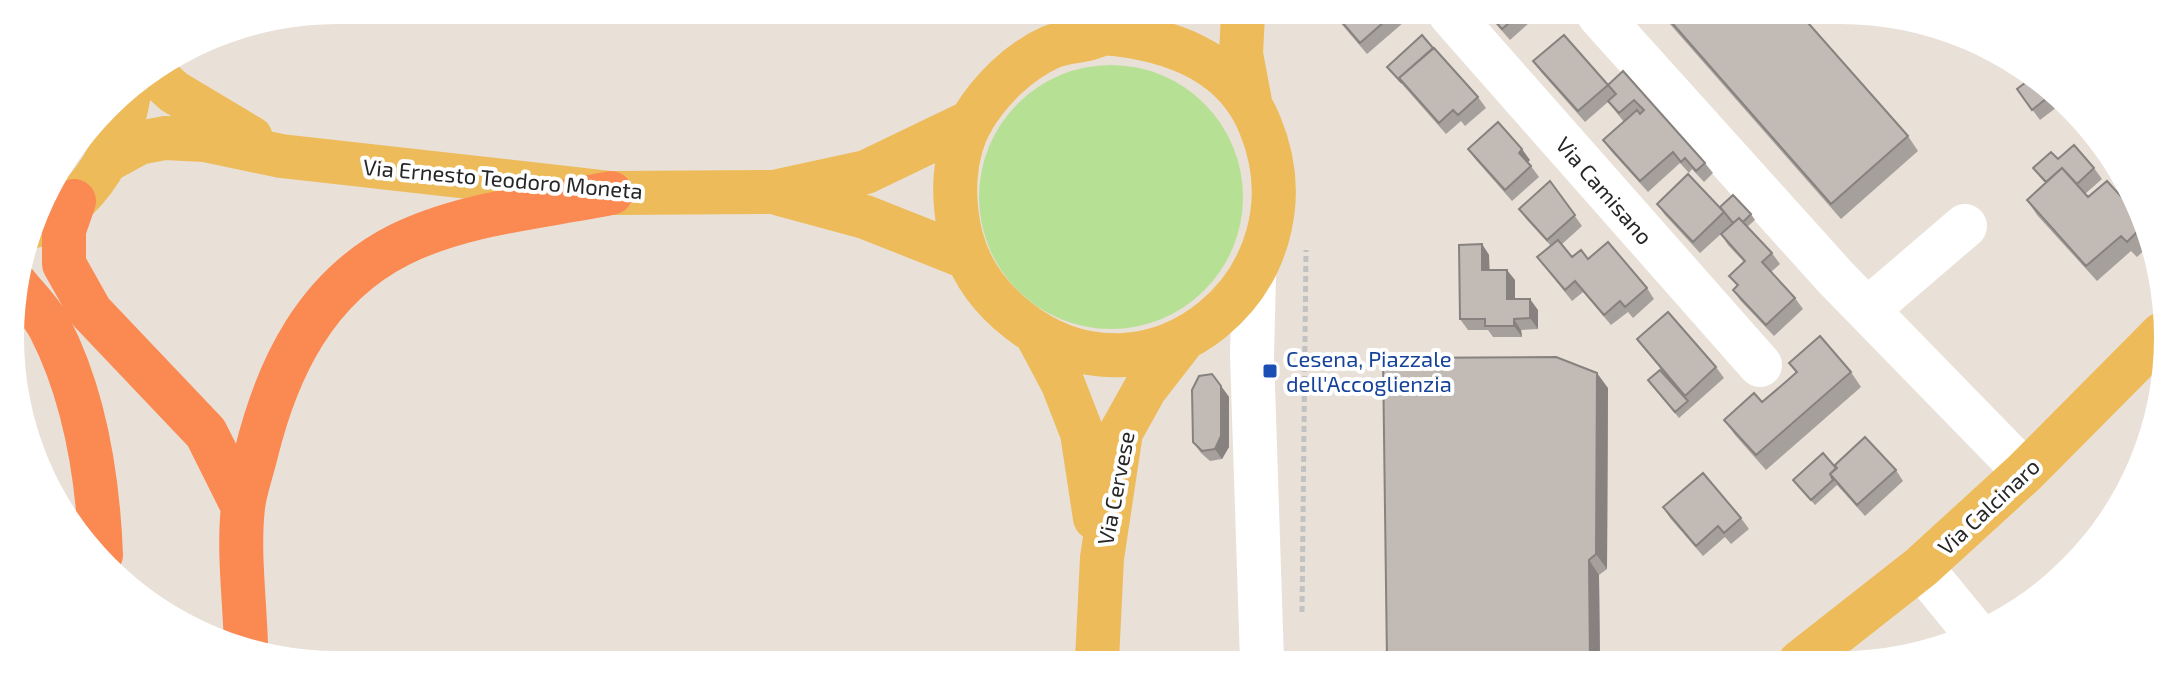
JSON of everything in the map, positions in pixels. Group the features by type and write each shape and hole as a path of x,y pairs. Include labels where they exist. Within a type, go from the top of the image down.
{"highway":[{"path":"246,637 243,507 271,396 291,350 318,311 355,274 398,245 452,224 611,193"},
{"path":"74,201 64,230 64,264 91,312 206,433 243,507"},
{"path":"27,298 49,325 78,392 100,542"}],"main road":[{"path":"1111,24 1050,47 1005,77 972,121 957,165 955,212 966,257 995,302 1037,335 1085,352 1135,354 1183,340 1223,313 1254,276 1269,239 1276,200 1273,160 1251,107 1241,54 1242,24"},
{"path":"1116,24 1187,50 1223,74 1251,107"},
{"name":"Via Ernesto Teodoro Moneta","path":"160,79 174,92 281,156"},
{"path":"48,217 74,201 108,160 123,125 126,106"},
{"name":"Via Ernesto Teodoro Moneta","path":"108,160 139,143 165,138 205,140 281,156 611,193 774,192 866,172 972,121"},
{"name":"Via Ernesto Teodoro Moneta","path":"774,192 865,217 966,257"},
{"name":"Via Cervese","path":"1037,335 1063,384 1082,433 1102,558"},
{"name":"Via Cervese","path":"1098,651 1102,558 1121,432 1145,389 1183,340"},
{"name":"Via Calcinaro","path":"1814,651 1921,567 2025,472 2154,342"},
{"name":"Via Cervese","path":"1101,602 1113,651"}],"street":[{"name":"Via Camisano","path":"1459,24 1760,365"},
{"path":"1607,24 1867,310 2025,472"},
{"path":"1867,310 1965,226"},
{"path":"1254,276 1252,355 1262,651"},
{"path":"1921,567 1968,624"}],"path":[{"path":"1302,614 1306,241"}],"green space":[{"path":"1111,65 1161,75 1195,95 1213,113 1233,147 1243,197 1233,247 1213,281 1195,299 1161,319 1111,329 1061,319 1027,299 1009,281 989,247 979,197 989,147 1009,113 1027,95 1061,75"}],"building":[{"path":"1344,24 1382,24 1360,43"},
{"path":"1673,24 1809,24 1908,136 1831,204"},
{"path":"1422,35 1433,48 1399,78 1402,83 1387,67"},
{"path":"1564,35 1608,85 1578,111 1533,61"},
{"path":"1434,48 1478,97 1458,115 1453,110 1439,123 1399,78"},
{"path":"1623,71 1705,163 1696,171 1685,158 1681,162 1673,152 1640,181 1603,140 1637,110 1640,114 1644,110 1634,100 1619,113 1608,101 1616,94 1608,85"},
{"path":"2024,84 2045,100 2032,110 2017,89"},
{"path":"1498,122 1522,149 1519,153 1531,166 1505,190 1468,149"},
{"path":"2074,145 2094,168 2077,184 2062,168 2046,182 2033,168 2051,152 2058,159"},
{"path":"2062,168 2088,197 2107,181 2122,199 2136,233 2127,242 2121,236 2086,266 2027,200"},
{"path":"1688,174 1724,212 1693,242 1657,204"},
{"path":"1550,181 1575,215 1547,240 1519,209"},
{"path":"1733,195 1751,214 1743,222 1739,218 1733,223 1720,207"},
{"path":"1739,218 1772,253 1762,262 1795,298 1766,325 1733,290 1738,285 1729,276 1745,261 1721,234"},
{"path":"1558,240 1572,257 1581,250 1588,259 1608,242 1647,288 1625,307 1620,301 1604,315 1575,281 1565,290 1537,257"},
{"path":"1482,244 1482,270 1507,270 1507,299 1530,299 1530,318 1514,319 1514,326 1485,326 1485,319 1460,319 1459,245"},
{"path":"1668,312 1716,367 1685,396 1637,339"},
{"path":"1820,336 1851,372 1756,455 1724,420 1754,393 1762,402 1797,372 1789,363"},
{"path":"1556,357 1597,373 1596,554 1589,560 1590,651 1387,651 1383,358"},
{"path":"1660,370 1688,401 1675,412 1648,380"},
{"path":"1212,374 1221,386 1221,436 1215,449 1202,451 1193,442 1192,390 1199,376"},
{"path":"1865,437 1896,470 1857,505 1830,474 1837,468 1835,465"},
{"path":"1823,453 1836,468 1830,474 1833,480 1811,500 1793,480"},
{"path":"1703,473 1741,518 1724,533 1718,526 1696,546 1663,507"}],"place":[{"name":"Cesena, Piazzale dell'Accoglienzia","path":"1270,371"}]}
